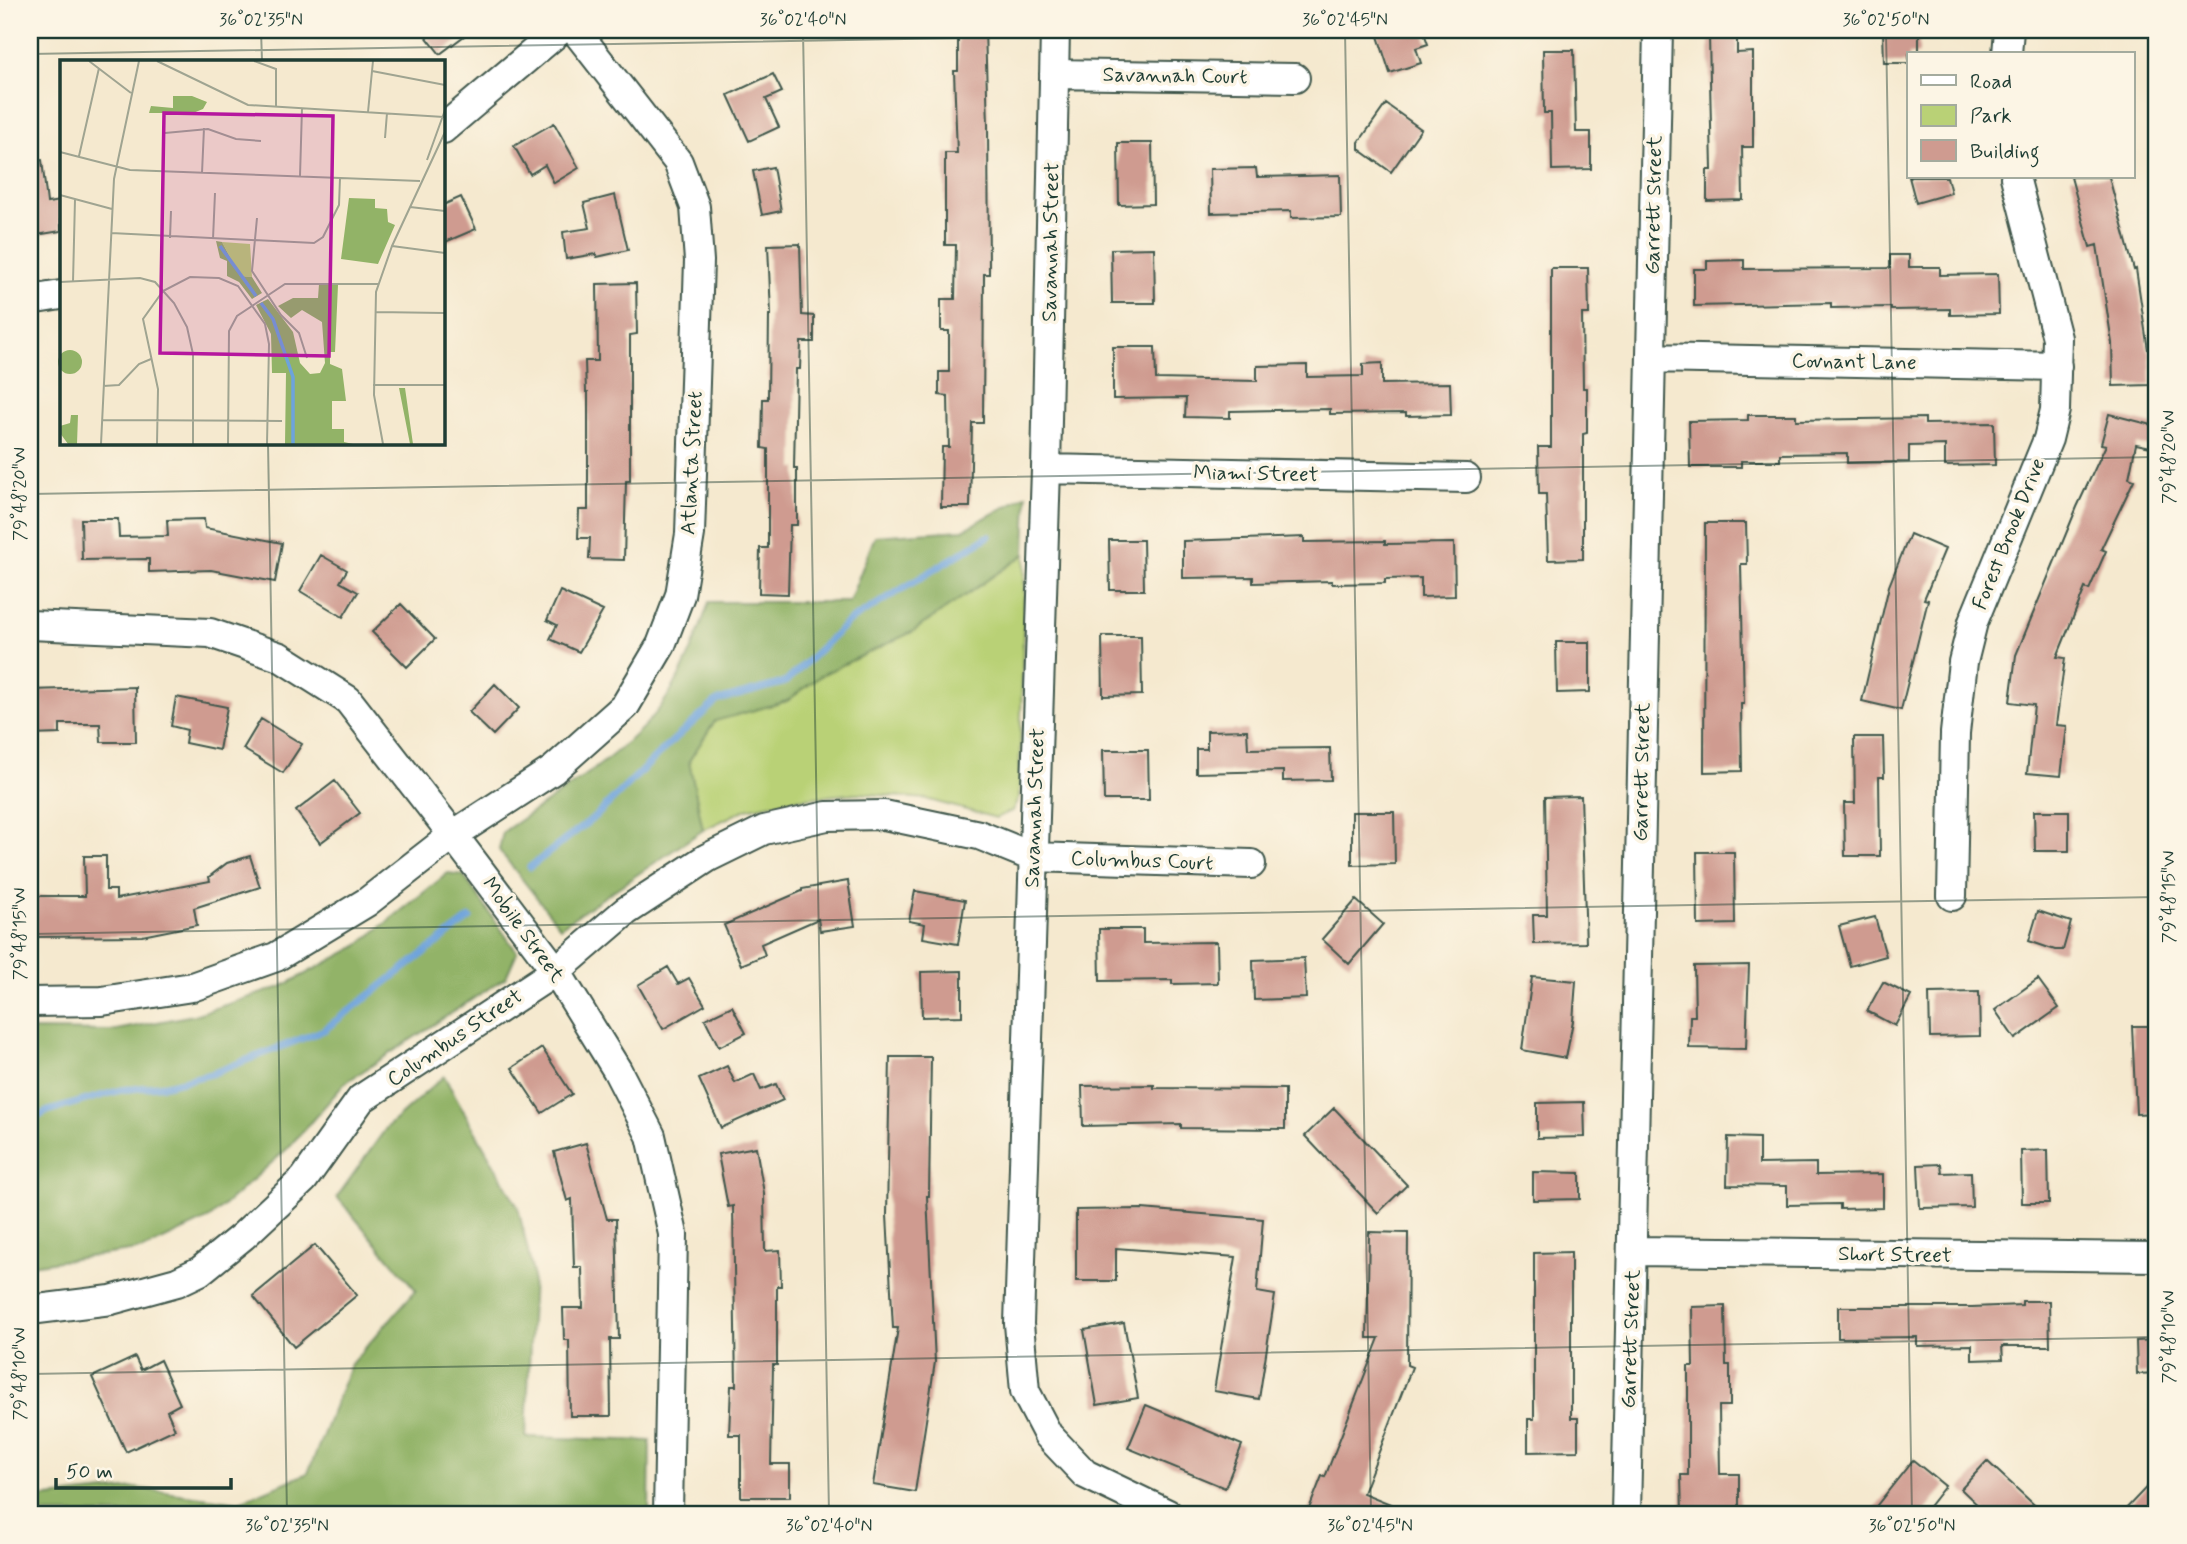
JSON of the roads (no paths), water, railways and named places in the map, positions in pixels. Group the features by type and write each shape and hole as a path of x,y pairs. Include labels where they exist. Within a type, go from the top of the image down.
{"street":[{"path":"444,128 560,30"},
{"name":"Atlanta Street","path":"30,1002 102,1001 192,987 276,957 367,902 453,835 553,771 625,706 661,645 680,595 690,534 699,261 695,207 678,162 575,30"},
{"name":"Savannah Street","path":"1055,30 1046,469 1019,1324 1025,1391 1048,1435 1085,1474 1168,1514"},
{"name":"Garrett Street","path":"1626,1514 1658,30"},
{"path":"2007,52 2009,30"},
{"name":"Savannah Court","path":"1054,74 1295,78"},
{"name":"Forest Brook Drive","path":"1952,896 1955,733 1963,662 1973,622 2048,439 2055,410 2057,338 2015,178"},
{"path":"30,300 60,295"},
{"name":"Covnant Lane","path":"1651,358 2057,366"},
{"name":"Miami Street","path":"1046,469 1466,478"},
{"name":"Mobile Street","path":"30,625 210,633 280,657 348,700 555,971 617,1070 651,1136 673,1234 668,1514"},
{"name":"Columbus Street","path":"30,1310 111,1300 177,1282 200,1271 243,1236 304,1179 361,1099 555,971 626,911 707,858 764,830 827,816 884,815 979,835 1033,858"},
{"name":"Columbus Court","path":"1033,858 1251,864"},
{"name":"Short Street","path":"1633,1251 2157,1257"}],"waterway":[{"path":"530,867 596,816 717,701 786,682 848,622 989,536"},
{"path":"30,1121 48,1111 121,1090 166,1085 211,1074 324,1030 470,918"}]}
